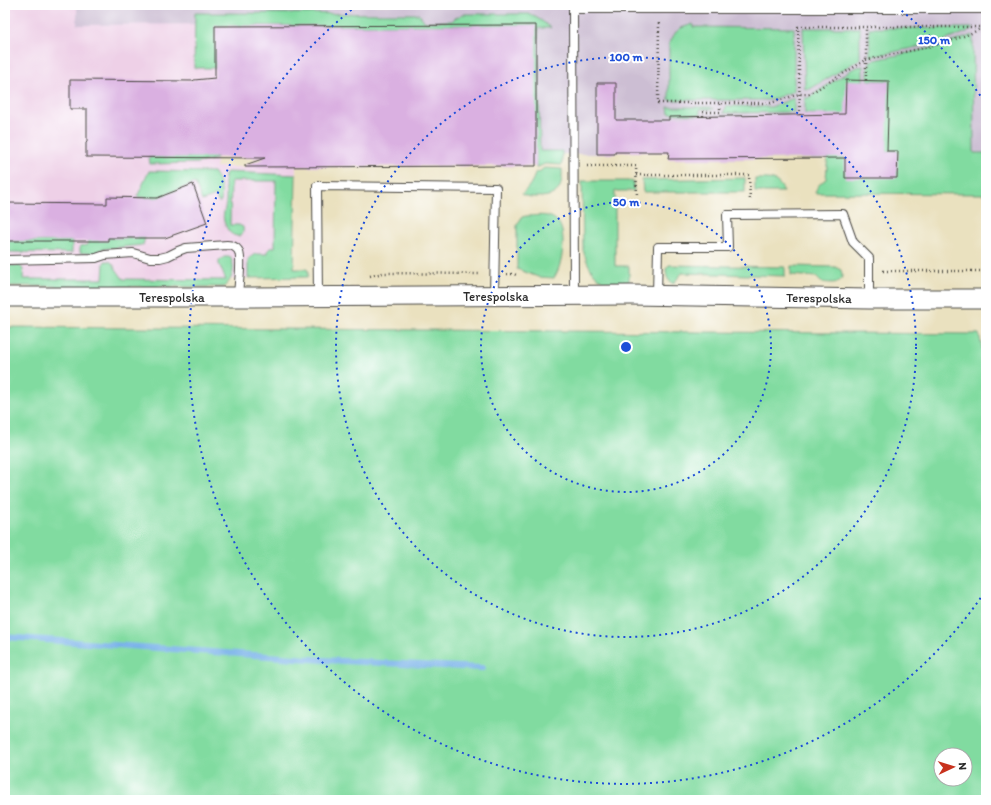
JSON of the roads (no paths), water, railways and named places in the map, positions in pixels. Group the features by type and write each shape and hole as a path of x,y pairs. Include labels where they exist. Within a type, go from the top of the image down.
{"street":[{"name":"Terespolska","path":"5,297 657,296 986,299"}],"lane":[{"path":"574,296 573,7 659,9 986,9"},
{"path":"318,297 317,186 496,188 494,296"},
{"path":"657,296 658,247 728,247 727,214 844,214 853,242 869,258 869,299"},
{"path":"5,260 96,258 104,255 133,253 150,258 160,258 186,248 233,245 240,254 238,297"}],"waterway":[{"path":"5,637 323,660 482,668"}]}
